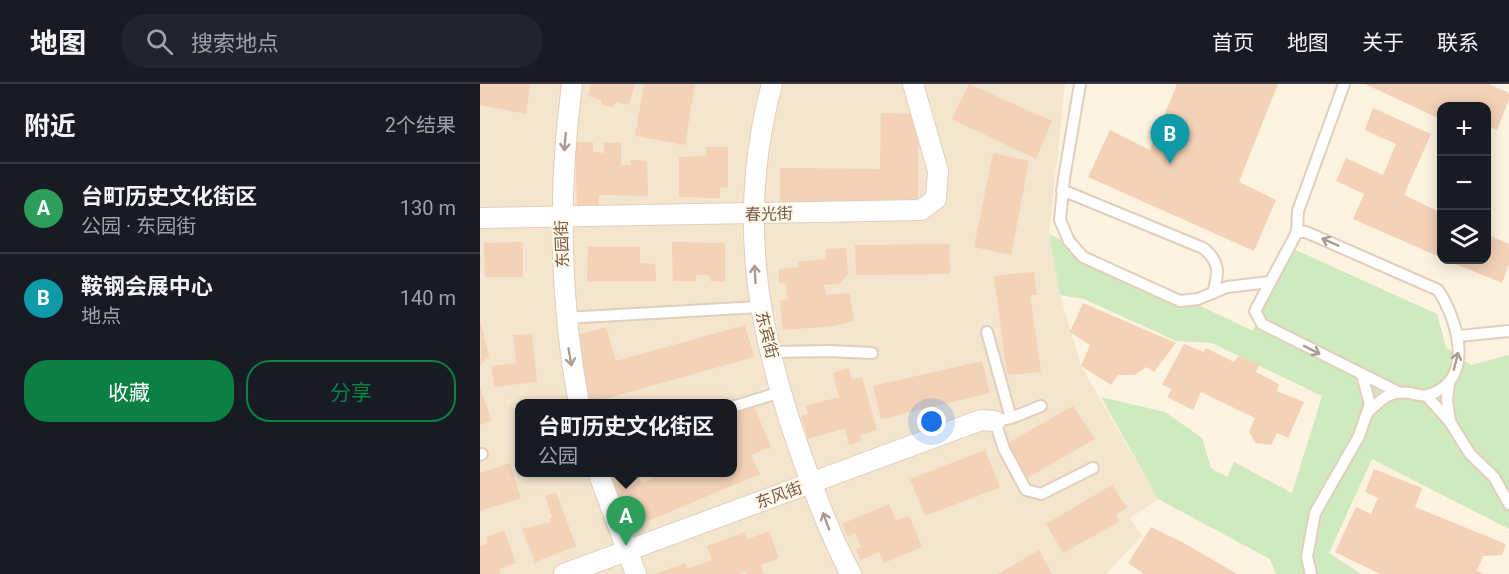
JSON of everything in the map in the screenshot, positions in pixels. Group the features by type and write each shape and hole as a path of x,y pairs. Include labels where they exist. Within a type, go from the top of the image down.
{"street":[{"name":"东园街","path":"572,84 565,142 561,218 566,318 578,399"},
{"name":"东宾街","path":"772,84 755,170 753,214 755,281 759,307 781,392 811,483 832,539 851,574"},
{"name":"春光街","path":"480,218 921,210 936,199 938,171 913,84"},
{"name":"东风街","path":"564,574 981,420 1003,419"},
{"path":"600,477 636,574"}],"lane":[{"path":"1080,84 1062,190 1060,220 1069,241 1083,257 1180,301 1198,299 1227,287 1270,282"},
{"path":"1344,84 1298,211 1297,232 1255,311 1262,324 1362,375 1396,391 1426,396 1450,422 1470,454 1494,477 1509,504"},
{"path":"1062,190 1203,248 1213,256 1218,267 1213,293"},
{"path":"1297,232 1306,232 1438,290 1449,307 1459,336 1459,360 1449,383 1447,400 1450,422"},
{"path":"566,318 759,307"},
{"path":"1459,336 1509,331"},
{"path":"987,332 1003,419 1004,449 1026,490 1041,494 1093,468"},
{"path":"771,352 830,351 872,354"},
{"path":"1311,574 1307,557 1315,513 1359,436 1367,413 1369,395 1362,375"},
{"path":"1426,396 1449,383"},
{"path":"1367,413 1384,397 1396,391"},
{"path":"737,405 781,392"},
{"path":"1003,419 1041,405"}],"shaded area":[{"path":"480,84 1065,84 1049,234 1060,295 1081,366 1158,499 1130,518 1142,536 1106,574 480,574"}],"green space":[{"path":"1049,234 1253,331 1287,246 1437,314 1446,347 1471,365 1509,355 1509,529 1372,459 1329,553 1361,574 1276,574 1270,559 1158,499 1101,397 1165,412 1202,438 1211,468 1227,477 1234,462 1292,493 1322,396 1212,343 1176,341 1084,299 1060,295"}],"building":[{"path":"480,84 530,84 526,114 480,105"},
{"path":"591,84 635,84 629,105 616,102 613,107 601,104 602,100 588,96"},
{"path":"644,84 695,84 685,145 635,136"},
{"path":"969,84 1052,121 1036,159 952,119"},
{"path":"1177,84 1278,84 1239,182 1276,200 1254,251 1088,177 1110,130 1150,150"},
{"path":"1365,84 1489,84 1509,93 1509,99 1497,130 1491,128 1491,102 1437,102 1437,118"},
{"path":"1373,108 1431,134 1404,195 1437,211 1437,256 1353,219 1364,194 1336,181 1346,158 1383,175 1396,144 1365,130"},
{"path":"881,113 918,114 918,202 780,202 780,168 880,169"},
{"path":"575,142 593,142 593,152 604,153 604,143 621,143 621,165 631,165 631,160 647,161 648,196 599,195 599,209 577,207"},
{"path":"706,147 728,147 728,187 720,188 720,198 679,197 679,157 706,156"},
{"path":"993,153 1029,161 1011,255 974,247"},
{"path":"1491,236 1509,244 1509,264 1502,283 1456,264 1491,264"},
{"path":"523,242 523,277 485,277 484,243"},
{"path":"672,242 725,243 725,281 710,281 709,275 696,275 696,281 673,281"},
{"path":"949,244 950,274 856,275 855,245"},
{"path":"588,247 640,247 640,263 655,264 656,281 587,281"},
{"path":"846,248 848,274 840,284 824,285 826,295 850,293 854,321 834,326 783,330 780,300 788,299 786,284 779,283 779,269 798,267 798,262 825,259 826,249"},
{"path":"1034,272 1037,295 1030,295 1041,372 1007,375 994,276"},
{"path":"1083,303 1176,343 1154,372 1146,367 1135,375 1118,375 1111,385 1081,366 1090,345 1070,332"},
{"path":"480,321 489,356 480,365 481,353"},
{"path":"745,325 754,357 605,399 590,399 573,336 606,327 616,361"},
{"path":"532,334 537,382 494,387 491,366 516,363 513,335"},
{"path":"1184,344 1204,352 1206,348 1234,362 1238,356 1259,365 1256,372 1279,384 1277,391 1304,402 1288,438 1277,433 1271,445 1255,443 1249,431 1255,418 1201,392 1193,410 1167,397 1172,389 1162,385"},
{"path":"982,361 990,393 881,419 873,386"},
{"path":"849,368 852,380 862,377 877,430 860,435 861,441 849,445 845,428 808,439 801,416 808,414 806,406 839,397 833,373"},
{"path":"480,388 492,421 480,425"},
{"path":"753,404 771,447 751,455 760,474 629,529 607,477 639,477 642,483 656,477 737,477 737,411"},
{"path":"1073,406 1095,439 1027,478 1006,444"},
{"path":"985,450 1000,487 925,516 910,479"},
{"path":"510,463 521,498 480,511 480,473"},
{"path":"1374,469 1422,488 1415,507 1506,544 1502,555 1483,556 1477,571 1484,574 1380,574 1335,552 1356,507 1371,514 1378,498 1365,492"},
{"path":"1112,485 1127,508 1116,514 1119,522 1063,553 1046,524"},
{"path":"556,492 576,546 535,562 522,529 551,522 549,518 552,517 545,496"},
{"path":"889,504 896,521 909,516 922,547 884,563 879,552 860,560 856,550 861,547 855,533 848,537 842,524"},
{"path":"1151,527 1237,574 1144,574 1128,563"},
{"path":"504,530 516,563 500,569 500,574 480,574 480,546 488,543 486,537"},
{"path":"769,531 779,558 761,565 764,574 747,574 746,571 738,574 655,574 685,563 688,569 712,560 707,546 745,532 748,539"},
{"path":"1039,550 1052,574 998,574"}],"place":[{"name":"鞍钢会展中心","path":"1170,164"},
{"name":"台町历史文化街区","path":"626,546"}]}
